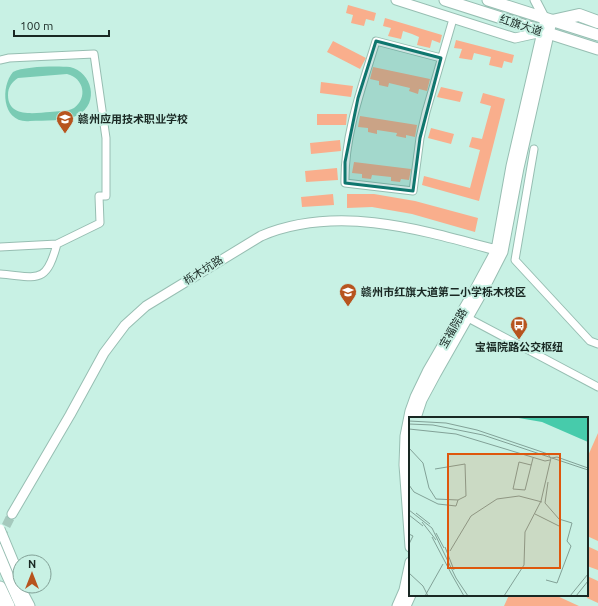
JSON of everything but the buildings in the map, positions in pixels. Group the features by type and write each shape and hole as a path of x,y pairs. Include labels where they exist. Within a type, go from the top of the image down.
{"highway":[{"path":"549,20 579,16 598,22"},
{"path":"0,556 22,606"},
{"path":"0,574 15,606"}],"main road":[{"name":"红旗大道","path":"445,0 598,49"},
{"name":"红旗大道","path":"488,0 598,35"},
{"path":"0,544 12,567"},
{"path":"1,590 9,606"},
{"path":"25,594 29,606"}],"street":[{"path":"396,0 515,38 546,33"},
{"path":"535,0 549,20"},
{"path":"441,58 376,41 358,98 344,162 345,183 413,191 420,138 453,19"},
{"name":"宝福院路","path":"416,417 422,400 464,316 499,251 511,166 549,20"},
{"path":"0,60 9,58 94,54 106,138 106,196 99,196 100,223 57,244 0,247"},
{"path":"534,149 515,260 590,341 598,344"},
{"name":"栎木坑路","path":"12,514 104,353 125,325 146,306 261,236 282,227 303,223 334,221 376,222 499,251"},
{"path":"0,274 35,277 43,274 49,269 57,244"},
{"path":"464,316 598,387"},
{"name":"宝福院路","path":"409,417 415,397 464,316"},
{"name":"宝福院路","path":"409,418 407,425 404,465 409,533"},
{"path":"0,529 12,560"},
{"path":"398,606 404,590 409,567"},
{"path":"26,594 33,606"},
{"path":"406,606 411,596"}],"highlighted area":[{"path":"376,41 441,58 420,138 413,191 345,183 345,162 358,98"}],"green space":[{"path":"70,67 78,70 88,81 91,96 85,110 78,115 67,119 30,121 21,120 14,117 9,111 5,95 6,86 13,72 32,68","holes":["67,74 73,76 80,84 82,89 81,99 74,108 62,111 30,113 17,111 12,108 9,102 8,95 10,87 18,78"]}],"tunnel":[{"path":"0,538 12,514"}],"place":[{"name":"赣州应用技术职业学校","path":"65,134"},
{"name":"赣州市红旗大道第二小学栎木校区","path":"348,307"},
{"name":"宝福院路公交枢纽","path":"519,340"}]}
